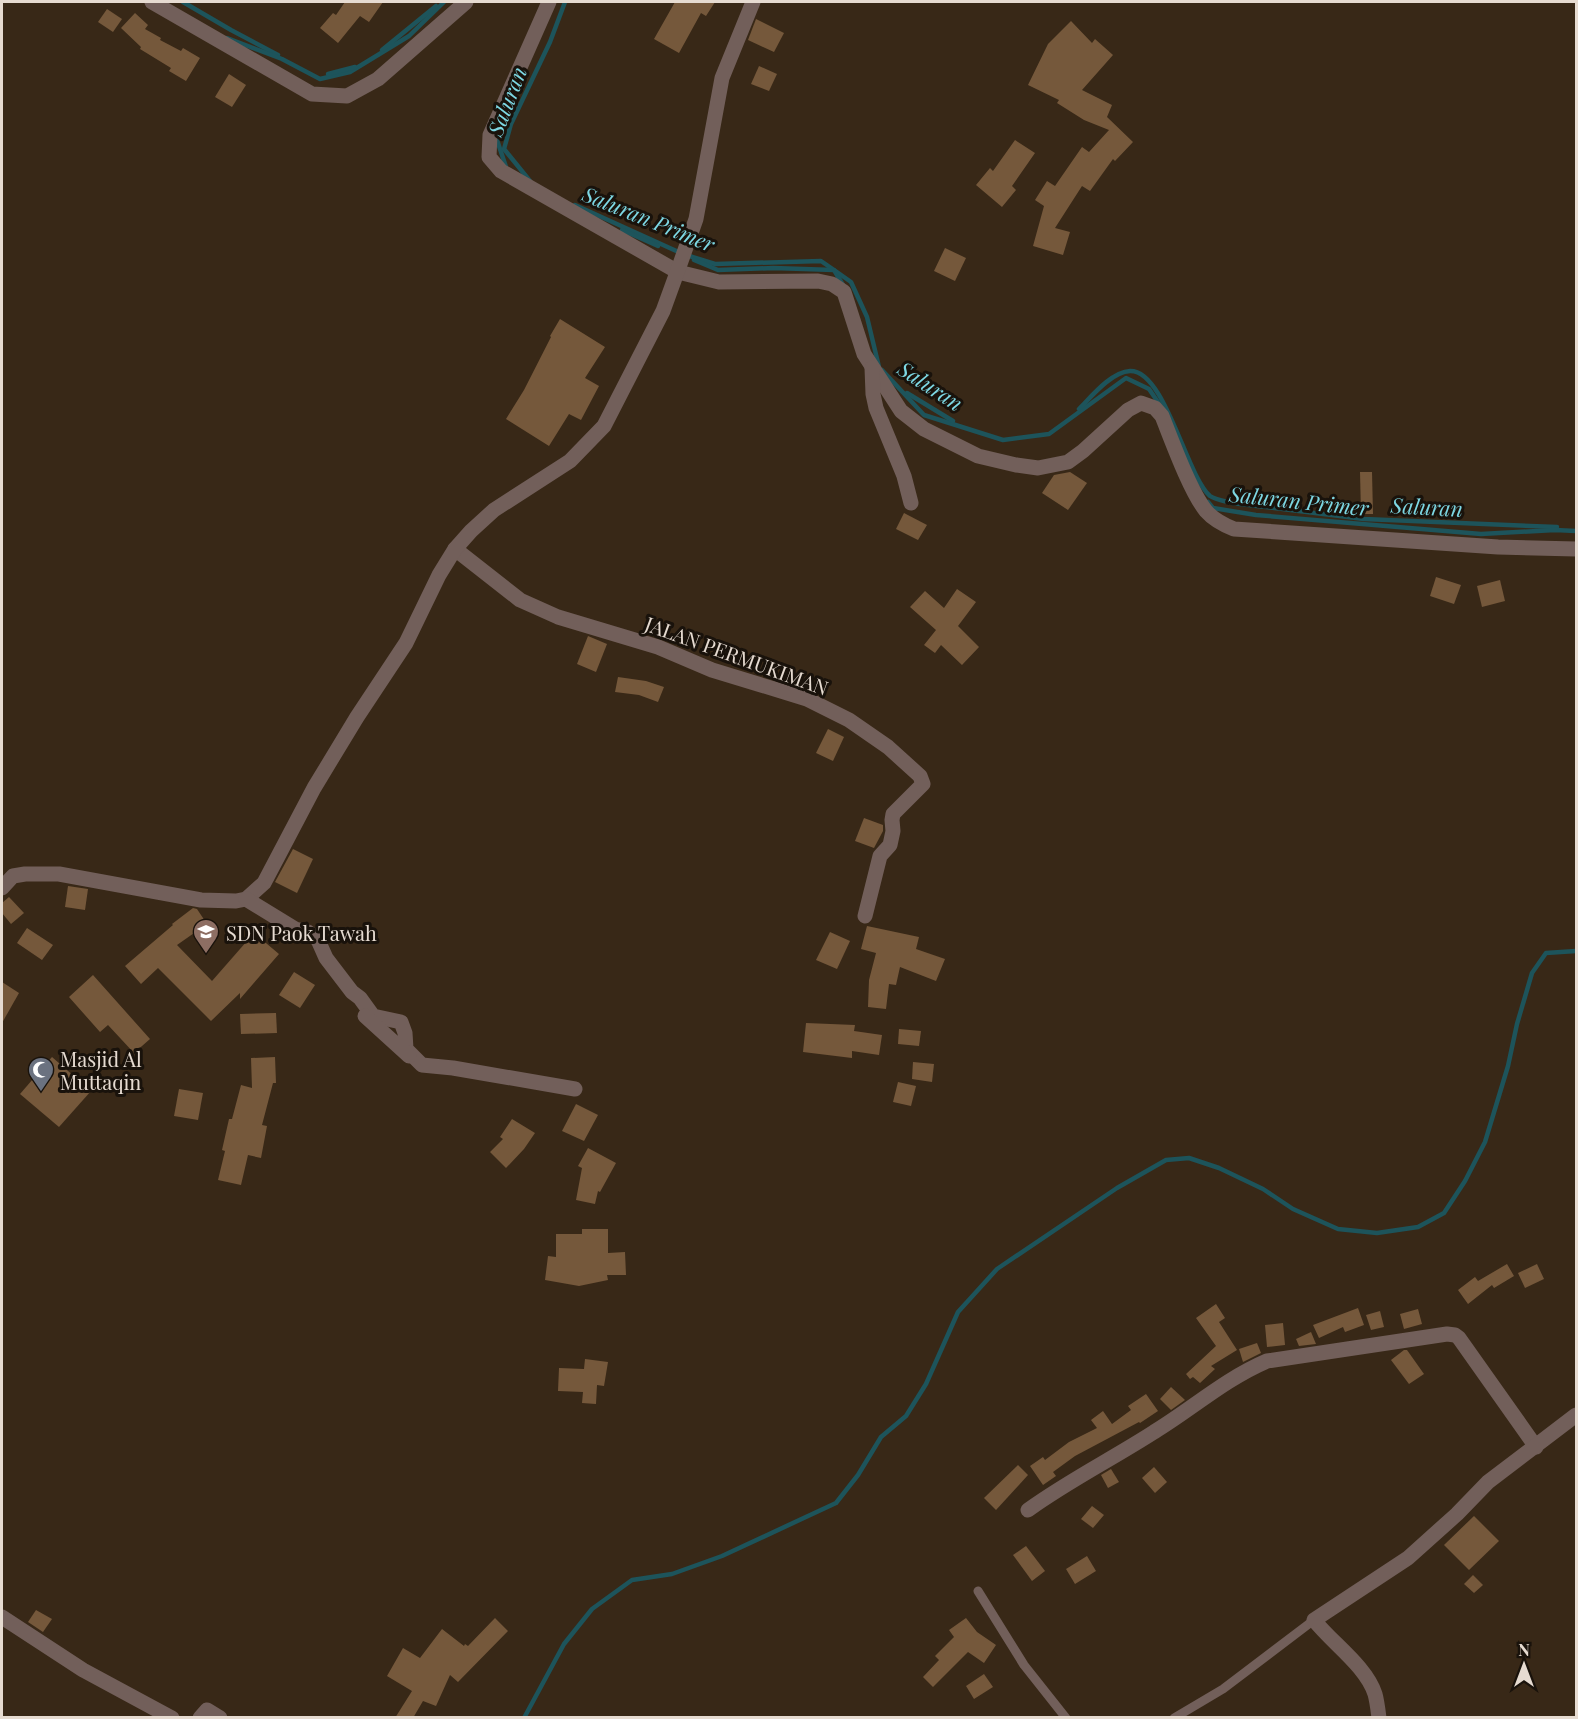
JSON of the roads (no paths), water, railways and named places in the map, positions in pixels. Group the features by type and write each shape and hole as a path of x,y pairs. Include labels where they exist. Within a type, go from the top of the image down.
{"street":[{"path":"152,2 312,94 347,96 378,79 466,2"},
{"path":"549,2 490,135 489,157 501,171 678,269 719,282 818,280 832,284 844,292 864,354 872,368 901,411 924,429 978,456 1038,468 1068,462 1128,410 1141,404 1155,408 1162,416 1207,512 1222,524 1234,529 1498,547 1576,549"},
{"path":"241,900 264,883 314,788 406,643 439,575 455,549 494,510 570,461 604,426 663,311 696,219 722,78 753,2"},
{"path":"872,368 876,408 904,476 911,502"},
{"name":"JALAN PERMUKIMAN","path":"455,549 519,600 558,617 658,647 712,670 807,699 849,720 888,747 920,776 922,784 893,814 890,845 880,856 865,916"},
{"path":"2,888 13,876 59,874 201,900 241,900 295,929 308,932 318,940 326,958 372,1016 401,1022 405,1033 406,1049 422,1065 453,1068 573,1092"},
{"path":"1028,1510 1054,1491 1154,1432 1243,1371 1267,1361 1447,1334 1459,1338 1536,1447"},
{"path":"1379,1718 1375,1693 1362,1670 1314,1620 1408,1558 1457,1514 1488,1482 1576,1415"},
{"path":"2,1617 83,1670 172,1718"},
{"path":"2,1625 60,1668 154,1718"},
{"path":"200,1718 207,1710 220,1718"}],"lane":[{"path":"978,1591 1024,1665 1066,1718"},
{"path":"1174,1718 1223,1689 1314,1620"}],"waterway":[{"name":"Saluran","path":"183,2 278,55"},
{"name":"Saluran","path":"227,38 282,59 320,79 350,72 409,36 444,2"},
{"name":"Saluran","path":"530,181 504,149 511,124 550,42 565,2"},
{"name":"Saluran","path":"382,50 436,6"},
{"name":"Saluran","path":"328,74 355,67"},
{"name":"Saluran Primer","path":"507,170 497,140 512,103"},
{"name":"Saluran","path":"575,205 683,254 715,264 821,261 834,270 843,285"},
{"name":"Saluran","path":"622,230 658,246"},
{"name":"Saluran","path":"694,260 718,270 773,268 834,270 851,282 867,317 879,367"},
{"name":"Saluran","path":"882,370 924,415 1003,440 1049,434 1126,378 1149,389 1160,405"},
{"name":"Saluran","path":"1079,409 1102,386 1123,372 1130,371 1143,375 1154,387 1164,405 1201,485 1210,496 1232,503 1364,519 1557,527"},
{"name":"Saluran","path":"907,393 953,421"},
{"name":"Saluran Primer","path":"1208,502 1213,508 1256,515 1481,534 1576,531"},
{"path":"524,1718 564,1644 592,1609 632,1580 672,1574 722,1556 836,1503 858,1475 881,1437 906,1416 926,1384 958,1312 997,1269 1117,1188 1166,1160 1189,1158 1219,1168 1263,1189 1293,1209 1338,1229 1377,1233 1418,1227 1444,1213 1465,1181 1485,1142 1532,973 1546,953 1576,951"}],"place":[{"name":"SDN Paok Tawah","path":"206,955"},
{"name":"Masjid Al Muttaqin","path":"41,1093"}]}
